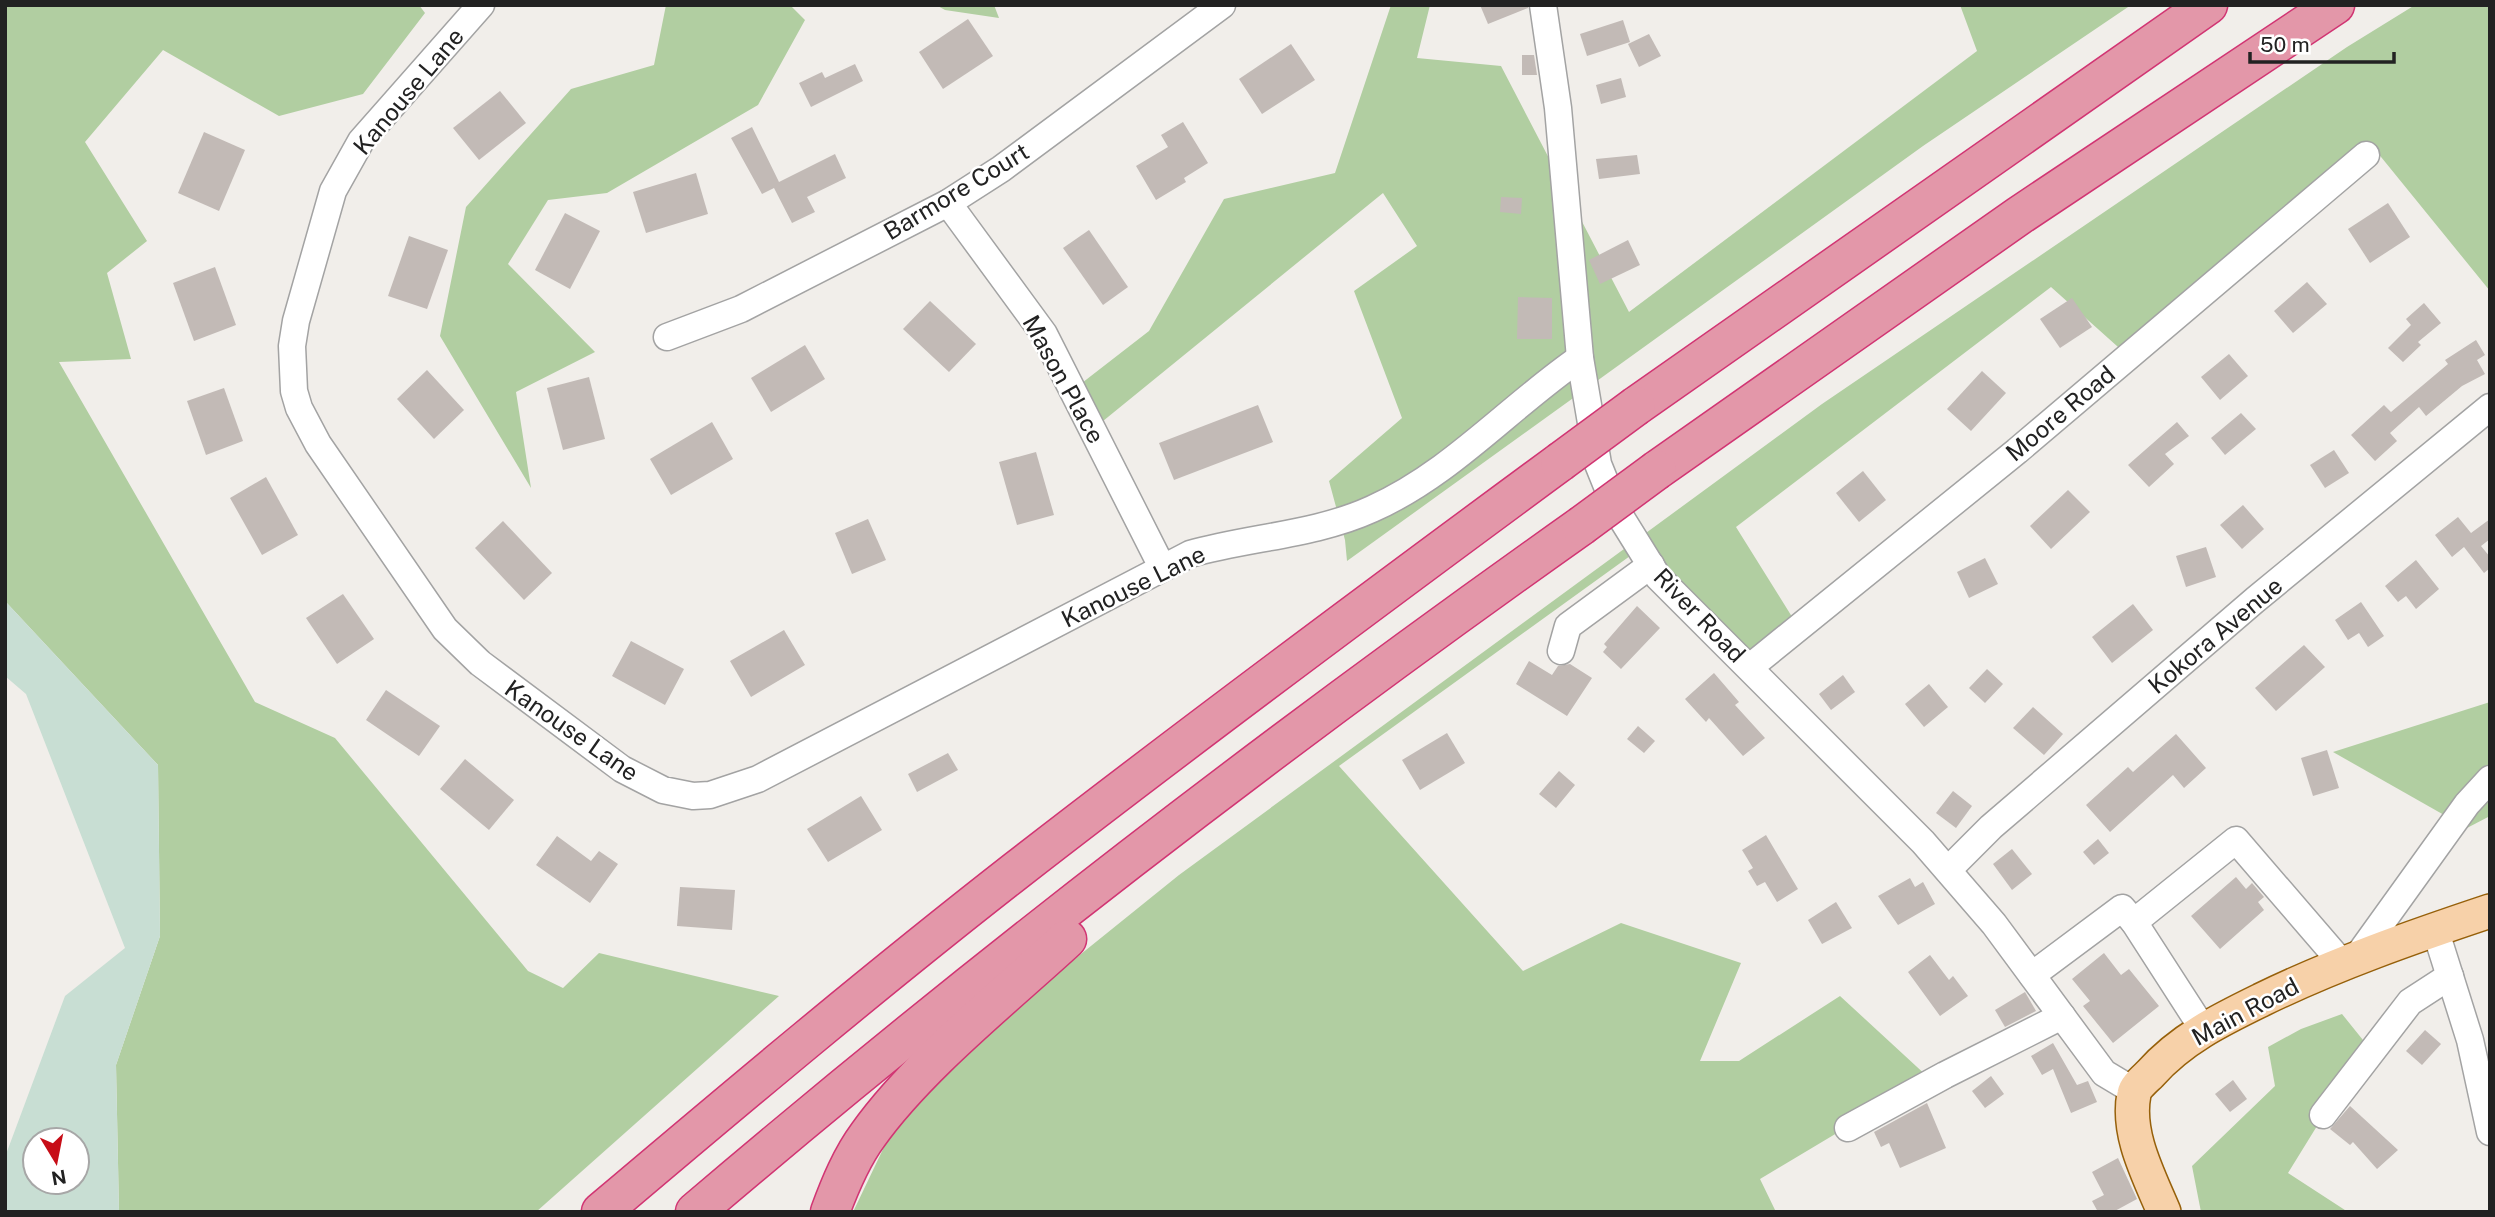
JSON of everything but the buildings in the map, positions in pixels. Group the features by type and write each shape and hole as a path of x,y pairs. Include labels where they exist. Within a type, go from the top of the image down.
{"highway":[{"path":"601,1212 784,1058 1014,872 1236,702 1636,406 2208,5"},
{"path":"695,1212 1022,944 1273,751 1657,470 2020,215 2335,5"},
{"path":"830,1212 852,1161 867,1136 913,1084 1273,751"}],"main road":[{"name":"Main Road","path":"2134,1091 2163,1059 2203,1029 2350,960 2490,911"},
{"path":"2134,1091 2132,1123 2146,1169 2164,1212"}],"street":[{"name":"Kanouse Lane","path":"481,5 362,141 344,167 324,215 296,321 292,368 299,408 318,444 445,629 480,663 642,781 679,794 710,795 758,779 1162,568 1216,547 1312,529 1375,508 1409,490 1466,449 1544,383 1580,358"},
{"name":"Barmore Court","path":"667,337 741,309 947,202 1001,169 1222,5"},
{"name":"River Road","path":"1543,5 1558,108 1580,358 1592,436 1605,486 1617,511 1662,580 1948,870 1994,924 2104,1073 2134,1091"},
{"name":"Moore Road","path":"1750,667 2017,451 2365,155"},
{"name":"Mason Place","path":"947,202 1044,334 1162,568"},
{"name":"Kokora Avenue","path":"1948,870 1991,827 2234,618 2490,407"},
{"path":"1561,651 1569,626 1651,565"},
{"path":"2134,922 2236,840 2350,960 2467,804 2490,779"},
{"path":"2032,975 2122,908 2134,922 2203,1029"},
{"path":"2435,929 2470,1040 2490,1132"},
{"path":"2323,1115 2410,1002 2450,975"},
{"path":"1848,1128 1945,1074 2062,1016"}],"green space":[{"path":"5,5 419,5 425,13 363,94 279,116 163,50 85,142 147,241 107,273 131,359 59,362 255,702 335,738 528,971 563,988 599,953 779,996 536,1212 119,1212 116,1065 160,936 158,765 5,601"},
{"path":"666,5 790,5 805,20 758,105 607,193 548,200 508,264 595,352 516,392 531,488 440,336 466,207 571,89 654,65"},
{"path":"936,5 994,5 999,18 945,10"},
{"path":"1391,5 1430,5 1417,58 1501,66 1629,312 1977,51 1960,5 2131,5 1923,146 1347,561 1345,540 1329,481 1402,418 1354,291 1417,246 1383,193 1092,430 1069,393 1149,331 1224,199 1335,173"},
{"path":"2415,5 2490,5 2490,291 2377,152 2127,355 2051,287 1736,527 1794,620 1741,669 1630,556 1339,766 1523,971 1621,923 1741,963 1700,1061 1739,1061 1840,996 1929,1078 1760,1179 1776,1212 853,1212 885,1145 923,1088 1050,979 1179,875 1822,404 2347,47"},
{"path":"5,601 158,765 160,936 116,1065 119,1212 5,1212 5,1157 65,996 125,948 26,694 5,676"},
{"path":"2490,702 2490,816 2467,828 2333,752"},
{"path":"2342,1014 2367,1045 2288,1173 2348,1212 2201,1212 2192,1166 2275,1086 2268,1047 2301,1029"}]}
